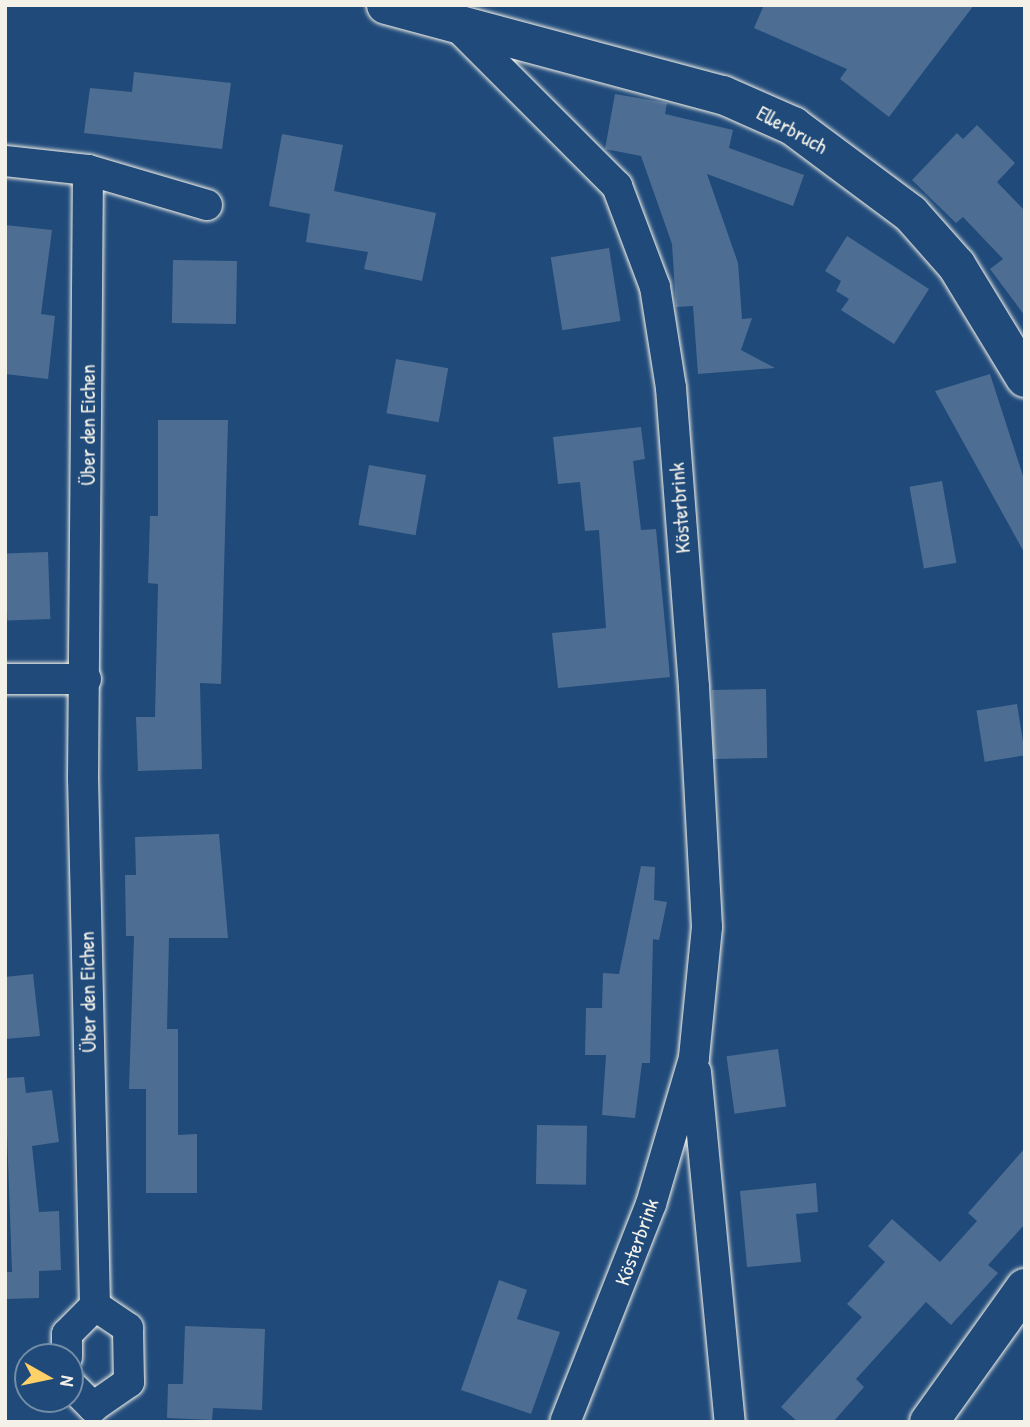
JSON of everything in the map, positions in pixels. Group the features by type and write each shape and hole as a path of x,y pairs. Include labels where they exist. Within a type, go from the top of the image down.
{"street":[{"name":"Ellerbruch","path":"386,5 461,30 723,95 793,126 911,214 957,266 1025,378"},
{"name":"Kösterbrink","path":"461,30 617,186 655,287 671,388 700,773 707,927 694,1058 651,1204 565,1422"},
{"path":"5,161 88,170 207,205"},
{"name":"Über den Eichen","path":"88,170 86,679 83,779 95,1306"},
{"path":"5,680 86,679"},
{"name":"Kösterbrink","path":"694,1058 730,1422"},
{"path":"929,1422 1025,1288"},
{"path":"67,1343 67,1334 95,1306 128,1328 128,1382 93,1414"}],"building":[{"path":"764,5 974,5 889,117 840,79 847,69 754,28"},
{"path":"134,72 231,83 222,149 84,133 90,88 132,92"},
{"path":"615,94 667,103 665,114 733,130 729,148 804,175 793,206 707,174 738,263 742,319 752,318 741,350 775,368 698,374 693,306 676,307 672,244 641,156 605,149"},
{"path":"977,125 1015,163 997,182 1025,211 1025,316 990,269 1003,259 963,217 956,223 912,180 957,133 963,139"},
{"path":"282,134 343,145 334,191 436,213 422,281 364,269 368,252 306,242 310,214 269,206"},
{"path":"5,225 52,230 41,314 55,316 48,379 5,374"},
{"path":"847,236 929,289 894,344 841,310 849,299 836,291 841,281 825,271"},
{"path":"609,248 621,321 562,330 551,257"},
{"path":"173,260 237,261 236,324 172,323"},
{"path":"396,359 448,368 439,422 386,413"},
{"path":"990,374 1025,482 1025,554 935,391"},
{"path":"158,420 228,420 221,684 200,683 202,769 138,771 136,717 155,717 158,584 148,583 150,516 158,516"},
{"path":"641,427 645,459 633,461 641,530 656,529 670,677 558,688 552,633 606,628 599,530 585,531 580,482 558,484 553,437"},
{"path":"369,465 426,475 416,535 358,525"},
{"path":"942,481 956,563 924,568 910,487"},
{"path":"48,552 50,619 7,620 5,554"},
{"path":"766,689 767,758 713,759 712,690"},
{"path":"1017,704 1025,755 985,762 977,710"},
{"path":"219,834 228,938 169,938 167,1029 178,1029 178,1135 197,1134 197,1193 146,1193 146,1089 129,1089 134,936 126,936 125,875 136,875 135,837"},
{"path":"641,866 655,867 654,900 667,902 659,940 653,939 650,1063 642,1063 635,1118 602,1115 606,1055 585,1055 586,1008 602,1008 603,973 619,974"},
{"path":"33,974 40,1036 5,1039 5,977"},
{"path":"778,1049 786,1106 735,1114 727,1056"},
{"path":"24,1077 26,1093 52,1090 59,1142 32,1146 39,1212 59,1211 61,1270 39,1271 39,1298 5,1299 5,1272 12,1272 5,1078"},
{"path":"537,1125 587,1126 586,1185 536,1184"},
{"path":"1025,1148 1025,1224 988,1265 998,1273 951,1325 926,1302 856,1379 864,1387 833,1422 798,1422 781,1407 862,1317 847,1304 885,1262 868,1246 892,1219 940,1262 977,1221 968,1213"},
{"path":"816,1183 818,1212 796,1214 801,1262 747,1267 740,1191"},
{"path":"499,1280 527,1290 517,1319 560,1332 531,1414 461,1390"},
{"path":"185,1326 265,1329 262,1410 213,1408 212,1420 167,1418 168,1384 183,1384"}]}
